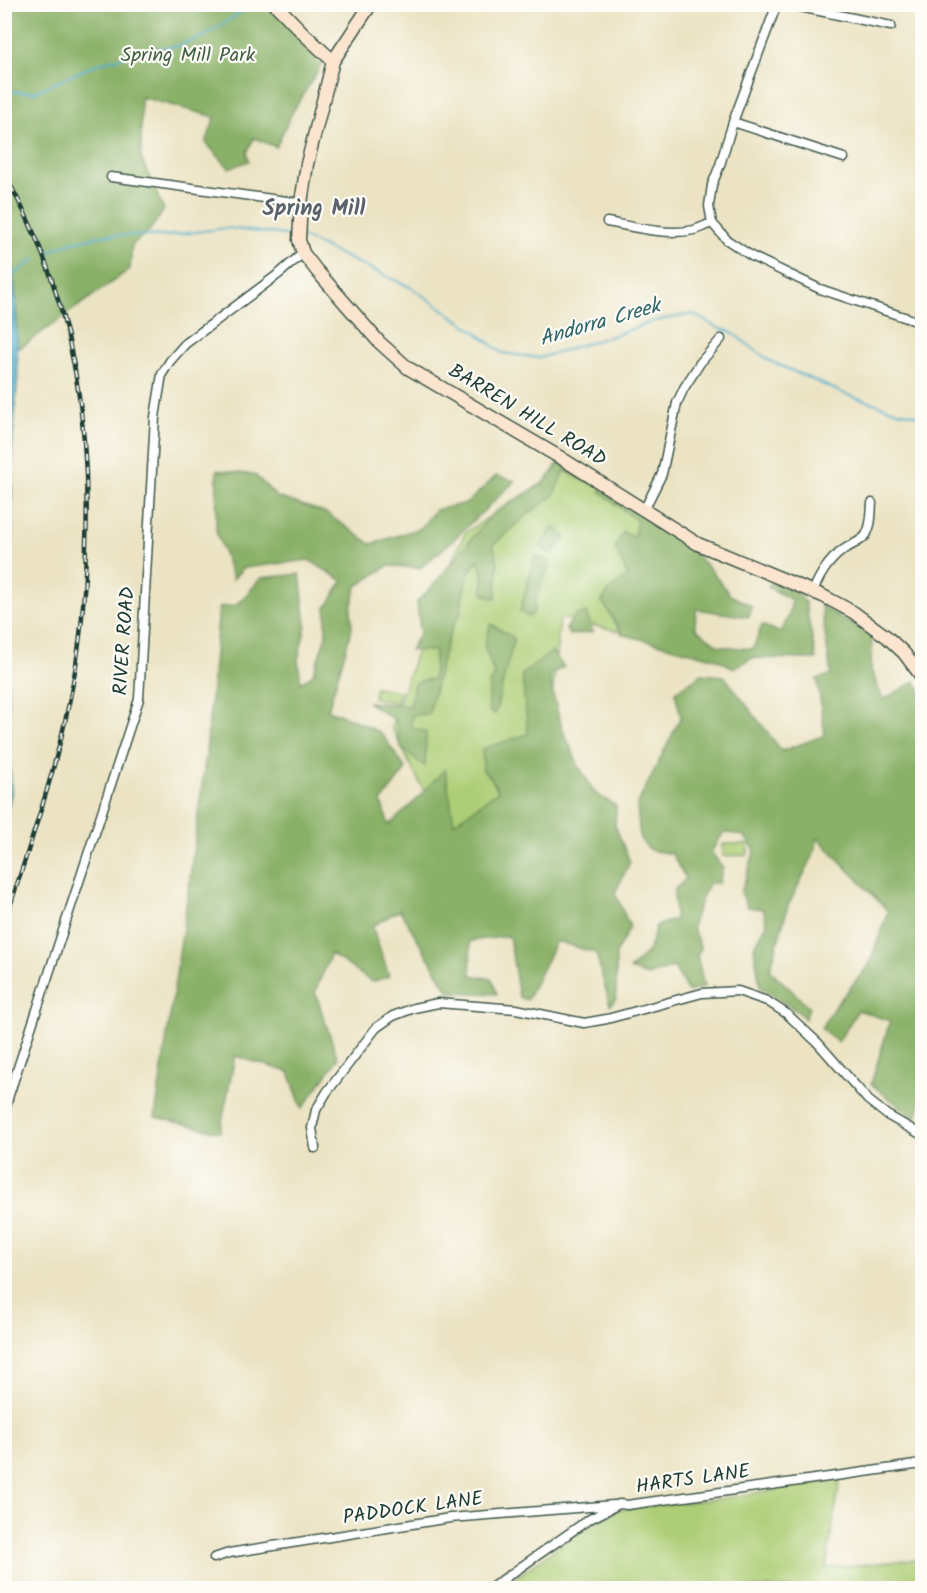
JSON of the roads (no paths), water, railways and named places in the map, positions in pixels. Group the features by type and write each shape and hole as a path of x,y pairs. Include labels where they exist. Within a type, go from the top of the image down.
{"street":[{"path":"303,253 300,244 301,203 307,164 333,61 371,4"},
{"path":"777,4 712,185 709,206 712,223 727,240 753,257 820,290 922,323"},
{"path":"786,4 891,26"},
{"path":"277,6 333,61"},
{"path":"733,122 844,158"},
{"path":"111,177 301,203"},
{"path":"607,222 648,230 672,231 693,230 712,223"},
{"name":"BARREN HILL ROAD","path":"303,253 357,318 402,363 705,548 813,591 845,607 879,630 904,653 922,677"},
{"name":"RIVER ROAD","path":"4,1114 139,699 155,417 162,374 185,344 303,253"},
{"path":"644,510 662,474 677,403 700,363 720,339"},
{"path":"813,591 822,571 831,561 843,550 865,537 871,523 872,503"},
{"path":"315,1148 312,1128 316,1110 327,1092 376,1028 403,1012 438,1003 516,1009 584,1023 702,993 738,991 767,1001 787,1014 818,1043 868,1100 887,1115 922,1135"},
{"name":"HARTS LANE","path":"491,1588 588,1520 619,1504 691,1497 922,1464"},
{"name":"PADDOCK LANE","path":"214,1558 229,1553 450,1518 619,1504"}],"water":[{"path":"5,246 11,260 16,300 18,376 12,452 12,540 5,607"},
{"path":"5,607 11,793 5,822"}],"waterway":[{"path":"4,90 35,92 97,64 143,51 177,46 205,36 244,10 258,4"},
{"name":"Andorra Creek","path":"47,253 72,242 106,235 165,236 226,228 293,236"},
{"name":"Andorra Creek","path":"302,237 412,288 476,332 502,353 539,358 654,321 693,314 718,328 731,332 770,361 845,394 922,416"},
{"name":"Andorra Creek","path":"11,277 35,259"}],"railway":[{"path":"4,174 27,217 60,307 72,354 80,401 87,497 83,605 73,683 48,787 4,925"}],"district":[{"name":"Spring Mill","path":"314,209"}],"park label":[{"name":"Spring Mill Park","path":"188,56"}]}
